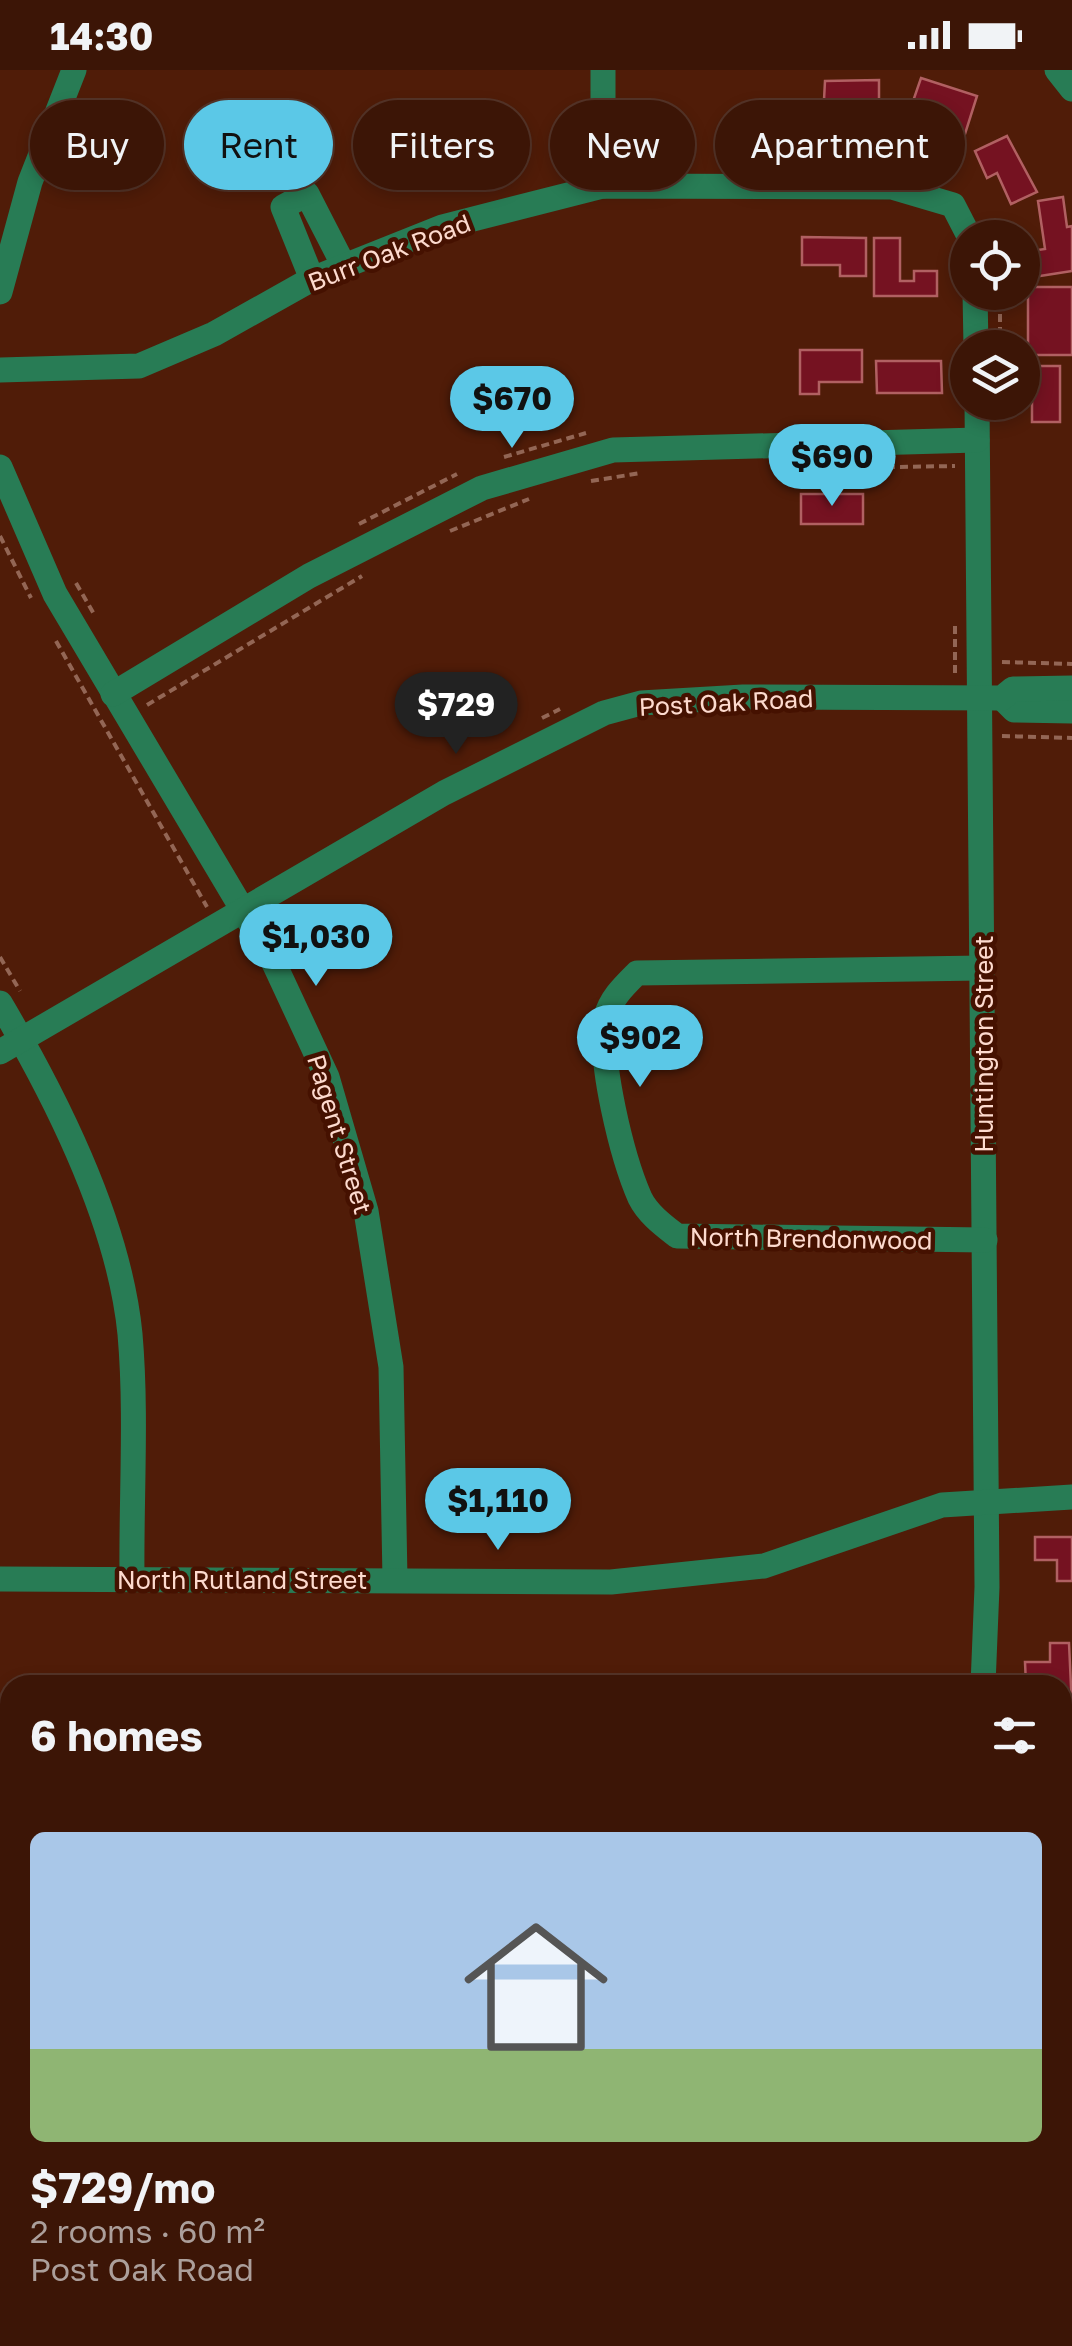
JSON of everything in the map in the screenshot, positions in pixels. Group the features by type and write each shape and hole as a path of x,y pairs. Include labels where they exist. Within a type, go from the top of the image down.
{"street":[{"path":"0,292 30,182 74,70"},
{"path":"603,70 603,100"},
{"path":"1057,70 1072,89"},
{"name":"Burr Oak Road","path":"695,186 892,187 952,206 961,220"},
{"name":"Burr Oak Road","path":"0,370 139,366 214,334 312,279 344,266 442,228 588,190"},
{"path":"312,279 282,208 308,194 344,266"},
{"name":"Huntington Street","path":"977,420 968,674 991,698 982,968 986,1501 983,1675"},
{"path":"113,694 309,576 482,488 613,450 977,440"},
{"name":"Pagent Street","path":"0,467 55,594 239,903 327,1076 366,1210 391,1367 395,1579"},
{"name":"Post Oak Road","path":"11,1046 239,903 604,713 641,704 744,698 991,698 1013,689 1072,688"},
{"name":"Post Oak Road","path":"991,698 1014,710 1072,710"},
{"name":"North Brendonwood","path":"982,968 637,973 616,994 606,1016 607,1066 640,1199 656,1220 677,1236 984,1240"},
{"path":"12,1001 11,1046 108,1228 126,1316 132,1578"},
{"name":"North Rutland Street","path":"0,1579 611,1582 764,1566 942,1504 1072,1496"}],"path":[{"path":"816,468 955,466"},
{"path":"582,482 658,470"},
{"path":"446,532 546,492"},
{"path":"0,536 36,606"},
{"path":"147,705 371,570"},
{"path":"55,640 209,911"},
{"path":"968,674 998,662 1072,664"},
{"path":"534,722 570,705"},
{"path":"998,736 1072,738"},
{"path":"200,916 239,903"},
{"path":"0,957 12,1001"}],"building":[{"path":"921,78 977,96 965,134 965,100 913,100"},
{"path":"879,80 879,100 824,100 825,81"},
{"path":"1007,136 1037,192 1011,204 997,173 987,178 975,151"},
{"path":"1063,197 1067,227 1072,226 1072,271 1040,276 1040,250 1045,249 1038,201"},
{"path":"802,237 866,238 866,276 840,276 840,265 802,265"},
{"path":"874,238 900,238 900,281 914,281 914,271 937,271 937,296 874,296"},
{"path":"1040,287 1072,287 1072,355 1040,355 1040,330 1028,330 1028,310 1040,310"},
{"path":"800,350 862,350 862,382 819,382 819,394 800,394"},
{"path":"876,361 941,361 942,393 877,393"},
{"path":"1040,366 1060,366 1060,422 1032,422 1040,420"},
{"path":"801,494 863,494 863,524 801,524"},
{"path":"1035,1537 1072,1537 1072,1581 1057,1581 1057,1560 1035,1560"},
{"path":"1050,1643 1069,1643 1070,1675 1026,1675 1025,1662 1050,1662"}]}
